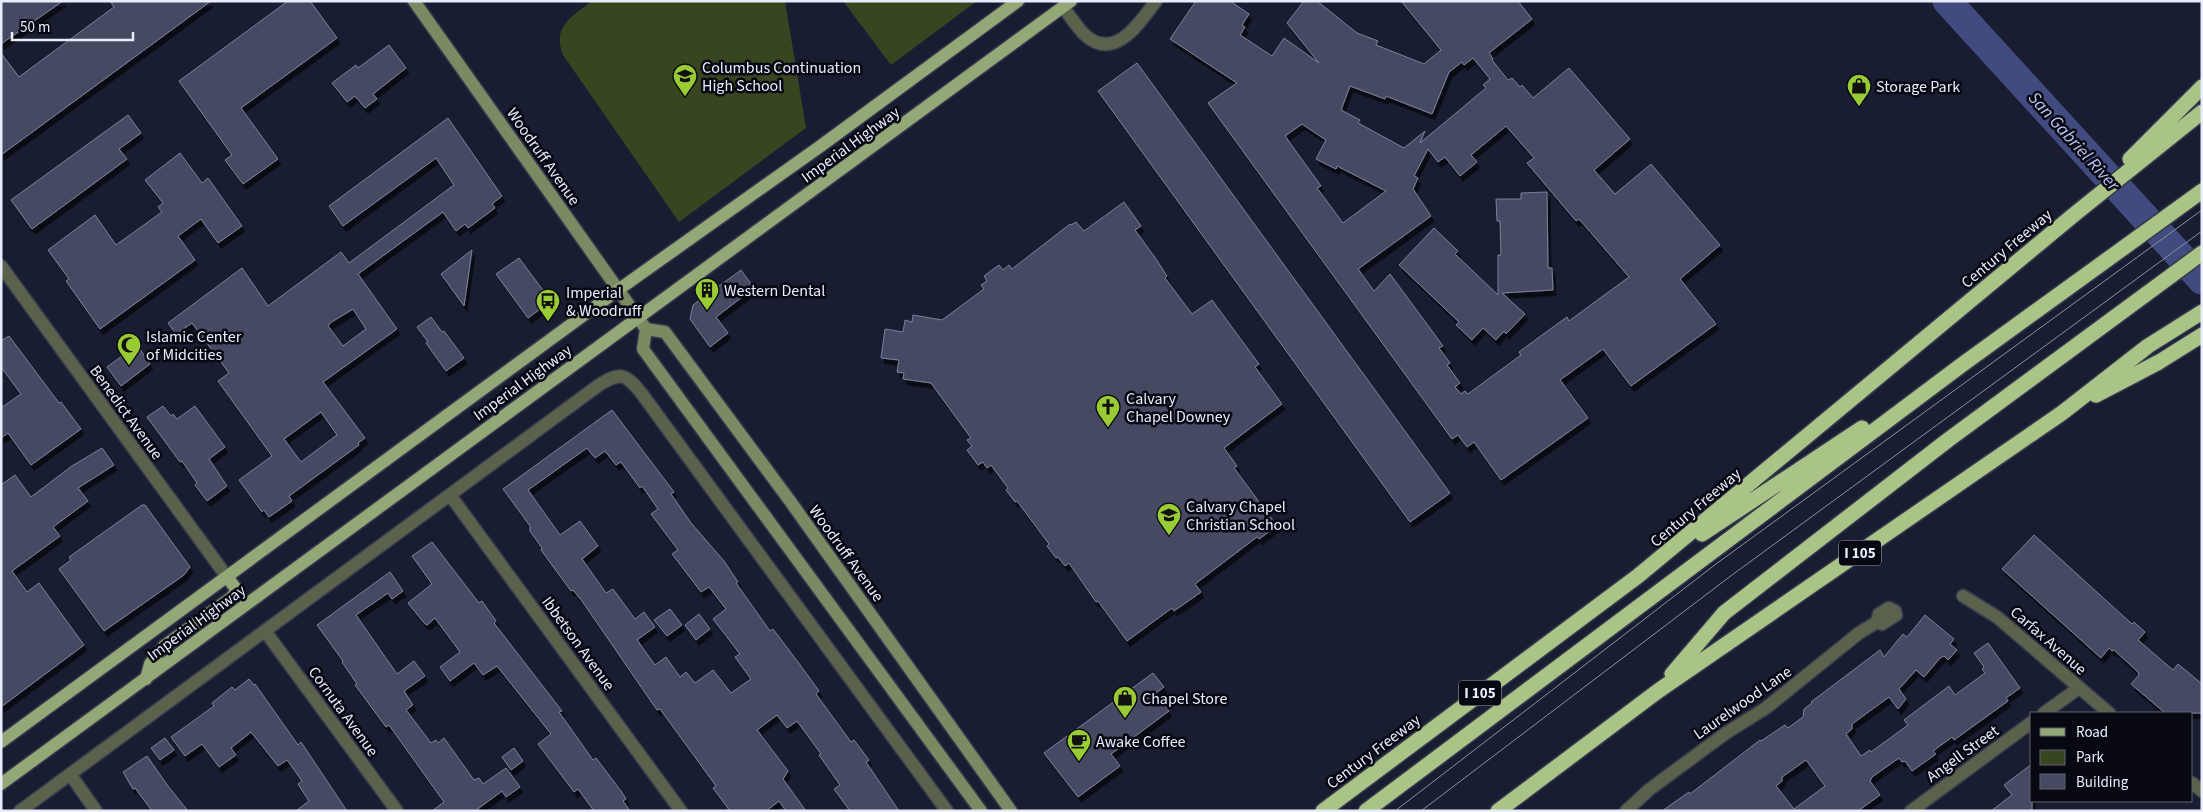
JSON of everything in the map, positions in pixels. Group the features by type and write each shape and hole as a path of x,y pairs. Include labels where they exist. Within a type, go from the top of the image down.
{"highway":[{"path":"2076,213 2202,87"},
{"path":"2076,213 2202,112"},
{"path":"1366,811 1963,364 2202,190"},
{"name":"Century Freeway","path":"1323,811 1638,576 2076,213"},
{"path":"1658,691 1724,613 1948,440 2202,253"},
{"path":"2062,413 2148,346 2202,312"},
{"path":"2062,413 2158,362 2202,335"},
{"path":"1638,576 1926,385 1963,364"},
{"name":"I 105","path":"1498,811 1658,691 2062,413"}],"main road":[{"name":"Woodruff Avenue","path":"414,1 637,317 646,329 665,332 790,500 1011,811"},
{"name":"Imperial Highway","path":"1,742 618,290 822,145 1018,1"},
{"name":"Imperial Highway","path":"1,784 1067,4"},
{"path":"646,329 643,349 981,811"},
{"path":"146,679 150,664 164,646 232,597 237,590 227,577"}],"street":[{"name":"Imperial Highway","path":"1067,4 1086,36 1095,42 1108,44 1129,35 1156,1"},
{"name":"Benedict Avenue","path":"1,266 227,577"},
{"path":"20,811 599,385 612,377 622,376 632,382 642,394 947,811"},
{"name":"Ibbetson Avenue","path":"450,495 681,811"},
{"name":"Carfax Avenue","path":"1963,596 1997,617 2108,712"},
{"name":"Laurelwood Lane","path":"1626,811 1650,789 1726,733 1766,708 1859,633 1877,622"},
{"name":"Cornuta Avenue","path":"265,631 397,811"},
{"path":"2045,712 2079,688"},
{"name":"Angell Street","path":"1911,811 2030,723"},
{"path":"70,774 96,811"}],"green space":[{"path":"592,1 785,1 806,128 679,222 563,55 560,45 562,30 577,12"},
{"path":"843,1 977,1 891,65"}],"building":[{"path":"1,1 63,1 1,44"},
{"path":"110,1 211,1 1,155 1,53 19,77 114,7"},
{"path":"288,1 310,1 337,38 241,108 278,159 243,184 225,160 232,155 179,81"},
{"path":"1196,1 1230,1 1249,14 1242,25 1245,27 1240,35 1272,56 1284,38 1319,63 1287,23 1304,1 1317,1 1357,33 1378,41 1376,45 1424,64 1441,50 1401,1 1518,1 1532,19 1489,53 1492,60 1508,80 1512,78 1520,87 1522,85 1533,98 1569,68 1630,139 1594,170 1615,194 1651,164 1720,245 1680,279 1716,324 1631,386 1603,349 1560,380 1588,418 1501,480 1474,442 1467,447 1458,435 1452,439 1208,103 1237,83 1170,39","holes":["1473,58 1490,79 1483,85 1486,88 1420,143 1425,131 1404,148 1358,123 1360,120 1341,110 1350,86 1385,99 1386,96 1432,114 1449,72 1462,62 1464,65","1302,124 1326,140 1316,159 1336,169 1337,166 1386,191 1343,223 1317,188 1321,186 1285,136","1506,126 1534,158 1527,163 1576,221 1579,219 1629,277 1569,321 1567,317 1549,330 1519,352 1521,355 1468,394 1465,391 1461,394 1455,387 1460,383 1447,365 1450,363 1439,348 1443,346 1390,274 1374,291 1358,269 1431,216 1413,189 1418,178 1414,176 1428,149 1438,162 1445,157 1460,176 1477,162 1471,155"]},
{"path":"389,45 406,68 373,94 377,99 365,108 355,96 347,102 332,83 356,65 358,68"},
{"path":"1137,63 1450,493 1410,522 1098,91"},
{"path":"128,115 141,133 119,149 127,159 32,229 11,200"},
{"path":"448,118 502,196 492,204 495,208 468,228 465,224 456,231 443,212 358,274 397,329 323,382 365,438 358,443 359,445 289,496 292,501 269,517 264,510 262,512 239,480 272,456 218,381 229,373 192,323 176,334 168,323 242,268 268,306 341,252 349,263 454,185 436,158 343,226 329,206","holes":["353,309 366,329 343,346 328,326","321,412 337,435 301,462 284,439"]},
{"path":"180,153 202,183 208,178 242,226 218,243 201,219 178,236 195,260 100,329 66,281 69,279 48,250 95,215 116,245 162,212 158,207 163,203 145,180"},
{"path":"1547,192 1548,268 1552,268 1553,290 1502,293 1525,314 1506,334 1504,331 1496,340 1483,328 1472,340 1456,325 1459,322 1399,265 1434,228 1458,251 1455,254 1498,295 1498,255 1501,255 1500,221 1497,221 1496,199 1521,199 1521,193"},
{"name":"Calvary Chapel Downey","path":"1124,202 1141,226 1135,230 1167,276 1165,278 1192,314 1212,300 1259,364 1255,367 1282,404 1224,448 1237,466 1234,468 1277,526 1259,539 1257,537 1195,584 1201,592 1174,611 1172,608 1127,641 1098,601 1096,602 1069,563 1065,566 1058,557 1056,558 1047,546 1049,544 1017,501 1015,502 1006,490 1008,488 991,465 987,468 983,462 978,465 967,450 972,446 967,440 971,438 931,383 903,379 904,373 897,372 899,360 881,358 885,329 903,332 905,320 912,322 913,315 942,320 984,289 981,285 987,281 984,276 999,265 1003,270 1009,265 1012,269 1070,224 1076,222 1084,231"},
{"path":"472,250 464,306 441,274"},
{"path":"519,258 551,301 528,318 496,274"},
{"name":"Western Dental","path":"741,270 754,288 716,317 728,333 710,347 690,319 693,305"},
{"path":"431,317 464,358 446,371 417,327"},
{"path":"9,336 81,429 31,465 8,433 1,438 1,408 21,394 1,367 1,341"},
{"name":"Islamic Center of Midcities","path":"137,345 150,364 121,386 107,367"},
{"path":"163,406 171,416 173,414 177,419 195,406 225,447 209,459 227,486 207,501 195,485 197,483 182,461 180,462 147,417"},
{"path":"612,410 674,492 671,494 691,523 724,561 738,582 736,583 770,631 773,629 819,691 816,694 851,742 854,740 869,760 866,762 899,811 850,811 834,789 840,785 819,755 821,754 797,721 787,728 777,715 757,730 788,771 783,779 806,811 786,811 779,801 766,811 730,811 713,788 716,786 660,709 657,710 582,601 573,590 571,591 541,550 542,548 530,531 530,526 503,489","holes":["587,448 595,458 605,451 616,465 621,462 640,488 642,486 658,509 651,514 678,550 672,554 701,592 709,587 726,609 713,619 740,654 735,657 751,679 731,693 713,670 695,683 686,672 680,677 666,657 655,665 637,640 655,627 644,612 635,619 613,589 606,593 582,559 598,546 580,521 560,535 528,490"]},
{"path":"102,448 114,465 78,488 88,501 53,527 60,536 12,571 27,592 39,583 84,645 1,707 1,485 15,475 31,497 72,466"},
{"path":"142,505 145,505 190,567 184,575 104,631 59,569 71,560 69,557"},
{"path":"2034,535 2132,624 2134,622 2145,632 2138,640 2173,670 2178,664 2202,684 2202,713 2164,712 2131,684 2139,675 2138,672 2114,650 2112,651 2109,648 2101,658 2002,569"},
{"path":"432,542 479,603 482,601 496,621 494,623 562,711 559,712 593,760 596,758 621,791 626,799 623,801 630,811 594,811 578,789 574,792 538,744 551,734 497,666 483,675 474,663 450,681 440,667 460,652 435,618 427,625 408,603 432,584 412,556"},
{"path":"390,572 403,591 392,599 388,593 356,615 397,674 414,661 425,676 404,691 413,705 406,710 431,743 436,740 438,743 444,738 474,780 479,778 483,784 506,768 520,787 506,797 502,791 475,811 432,811 444,802 389,725 386,727 355,685 357,684 343,661 317,625"},
{"path":"670,609 682,625 667,636 654,620"},
{"path":"699,614 710,629 696,640 685,625"},
{"path":"1925,615 1954,639 1950,644 1957,650 1948,660 1944,656 1940,658 1924,677 1916,670 1899,689 1906,699 1898,709 1889,697 1852,724 1852,729 1846,734 1861,756 1870,750 1871,752 1908,725 1904,720 1949,686 1955,695 1985,673 1982,669 1984,667 1974,653 1988,643 2020,688 2006,698 2008,701 1954,740 1952,737 1933,751 1936,754 1912,771 1905,761 1902,762 1899,758 1872,777 1870,781 1880,795 1858,811 1662,811 1689,792 1690,794 1760,740 1785,725 1788,728 1803,717 1804,709 1811,702 1880,650 1884,657 1903,634 1907,637","holes":["1806,760 1825,786 1794,809 1776,786 1782,781 1782,777"]},
{"path":"1153,673 1164,687 1156,693 1169,711 1111,754 1120,766 1078,797 1044,753"},
{"path":"249,679 255,684 298,745 301,742 347,811 296,811 309,801 298,784 302,781 287,760 278,766 251,732 231,748 236,755 219,767 202,744 185,756 171,737 214,706 212,703 232,687 235,690"},
{"path":"165,738 174,750 160,760 151,748"},
{"path":"514,748 523,761 511,770 502,757"},
{"path":"147,756 188,811 152,811 135,788 133,789 123,772"},
{"path":"2030,766 2030,802 2032,802 2032,811 1991,811 2012,795 2004,785"}],"waterway":[{"name":"San Gabriel River","path":"1947,1 2202,280"}],"tram line":[{"path":"1395,811 1716,564 2202,210"},
{"path":"1421,811 1732,575 2202,231"}],"place":[{"name":"Columbus Continuation High School","path":"685,97"},
{"name":"Storage Park","path":"1859,107"},
{"name":"Western Dental","path":"707,311"},
{"name":"Imperial & Woodruff","path":"548,322"},
{"name":"Islamic Center of Midcities","path":"129,366"},
{"name":"Calvary Chapel Downey","path":"1108,428"},
{"name":"Calvary Chapel Christian School","path":"1169,536"},
{"name":"Chapel Store","path":"1125,719"},
{"name":"Awake Coffee","path":"1079,762"}]}
